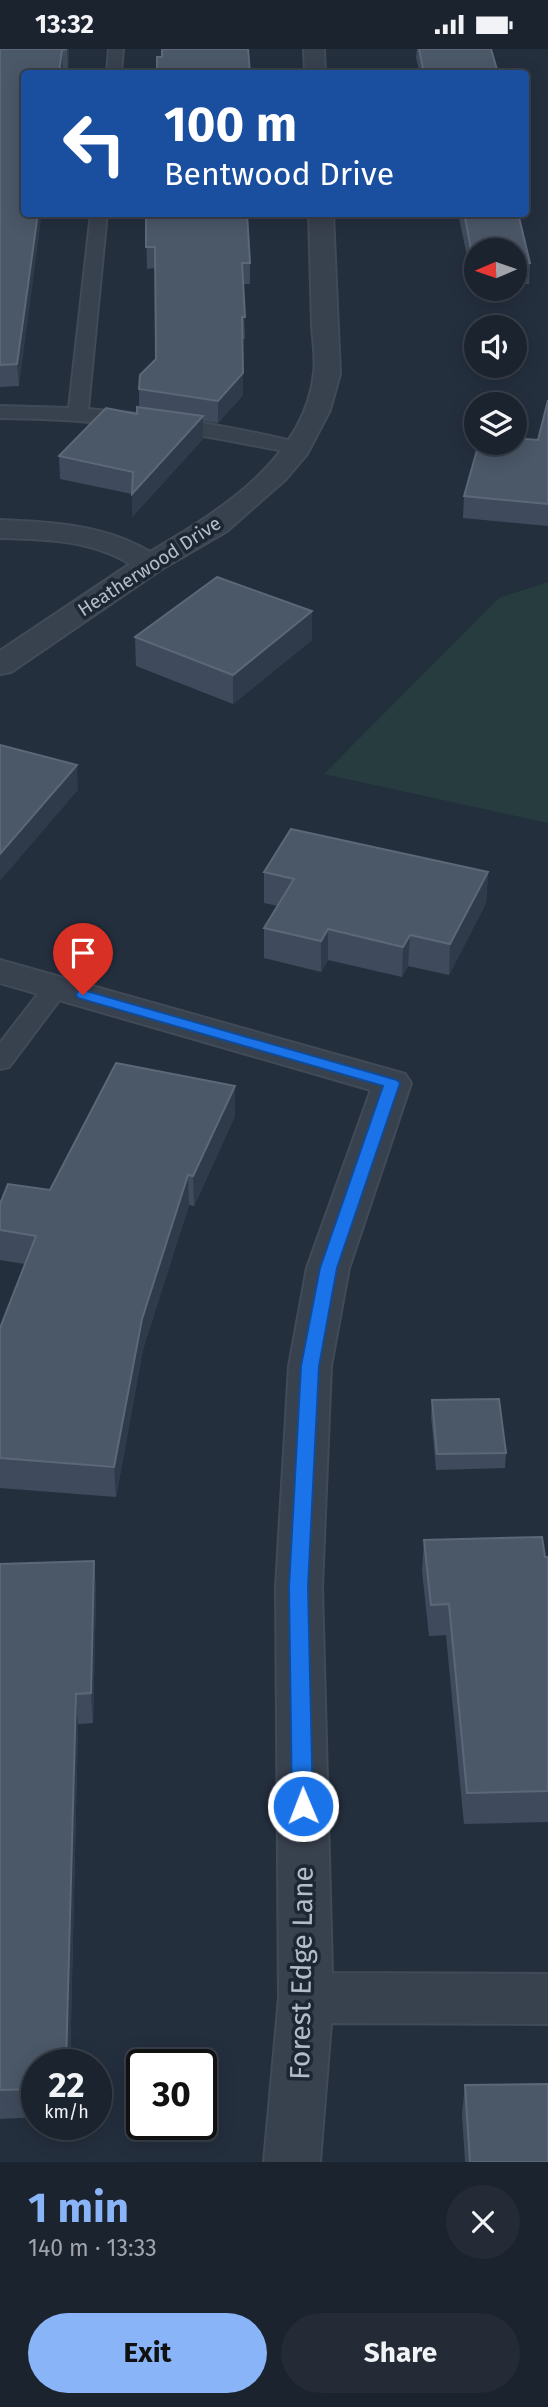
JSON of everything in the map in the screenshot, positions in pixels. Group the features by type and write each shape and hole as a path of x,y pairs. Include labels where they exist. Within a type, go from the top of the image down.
{"street":[{"path":"314,49 315,70"},
{"name":"Heatherwood Drive","path":"0,665 150,564 217,525 276,473 297,447 317,410 327,374 321,217"},
{"path":"0,529 40,530 92,538 129,549 150,564"},
{"path":"0,971 57,987"},
{"name":"Forest Edge Lane","path":"57,987 392,1083 328,1268 310,1366 299,1587 306,1998 292,2162"},
{"path":"306,1998 548,1999"}],"lane":[{"path":"114,70 116,49"},
{"path":"78,413 99,217"},
{"path":"0,412 78,413 184,424 297,447"},
{"path":"0,1061 57,987"}],"green space":[{"path":"548,582 548,823 324,774 499,598"}],"building":[{"path":"0,49 67,49 62,50 59,70 21,70 21,217 37,217 17,364 0,365"},
{"path":"162,49 248,49 250,70 157,70 157,57 162,57"},
{"path":"419,49 491,49 497,70 423,70"},
{"path":"146,217 247,217 250,263 242,263 245,317 242,317 243,373 218,401 139,389 140,375 156,359 155,247 146,247"},
{"path":"465,217 519,217 524,238 469,238"},
{"path":"548,400 548,504 464,496 476,455 527,455 527,439 538,440"},
{"path":"137,407 203,416 132,494 133,472 59,456 106,408 137,414"},
{"path":"217,577 312,611 233,675 135,637"},
{"path":"0,745 77,765 0,854"},
{"path":"291,829 488,872 450,944 410,935 403,947 328,929 321,941 264,928 294,879 264,872"},
{"path":"116,1063 235,1086 193,1176 188,1175 142,1319 114,1467 0,1458 0,1328 36,1236 0,1230 0,1204 8,1184 50,1190"},
{"path":"499,1399 506,1453 437,1454 432,1400"},
{"path":"542,1537 545,1557 548,1557 548,1791 467,1793 449,1604 431,1605 424,1540"},
{"path":"94,1561 91,1693 76,1694 66,2049 21,2049 21,2089 0,2090 0,1564"},
{"path":"548,2084 548,2162 470,2162 465,2085"}],"route":[{"path":"83,995 392,1083 328,1268 310,1366 299,1587 303,1806"}]}
